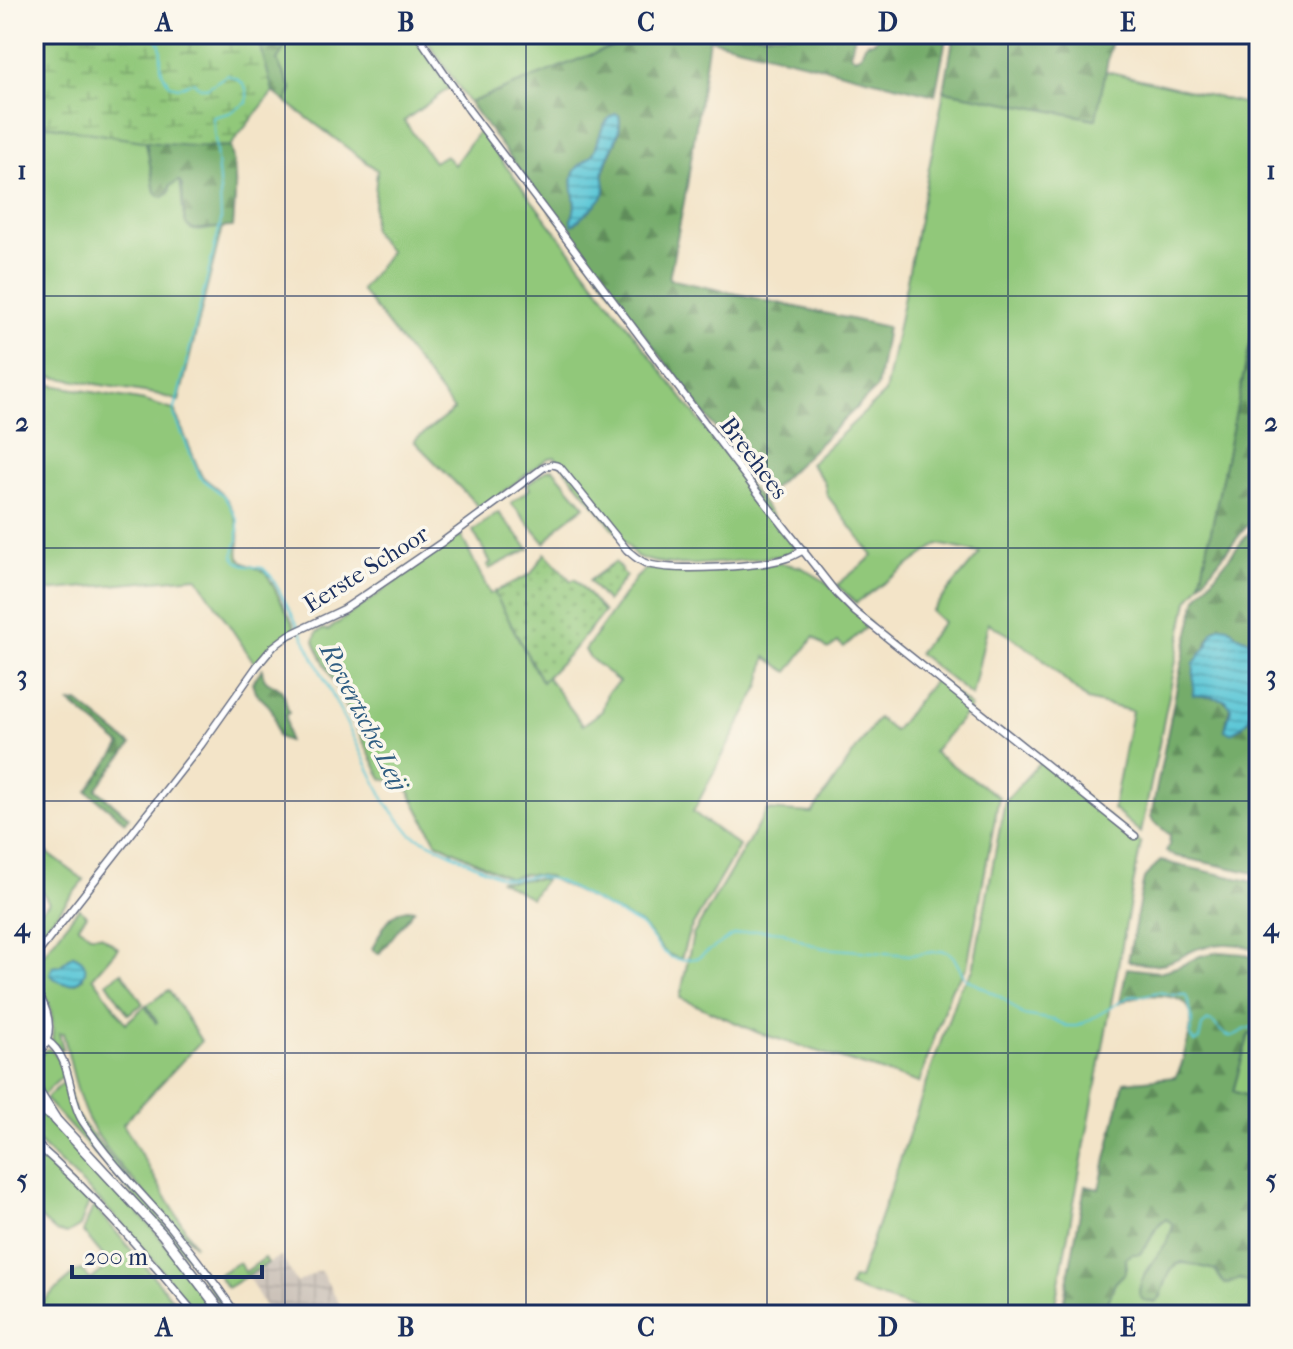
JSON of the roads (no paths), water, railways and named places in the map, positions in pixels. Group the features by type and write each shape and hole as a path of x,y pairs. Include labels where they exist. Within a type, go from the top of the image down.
{"main road":[{"path":"34,1065 37,1076 34,1088 56,1120 153,1223 224,1315"},
{"path":"34,1103 56,1120"}],"street":[{"name":"Breehees","path":"417,34 469,110 837,594 855,612 1135,836"},
{"name":"Eerste Schoor","path":"34,958 201,745 264,657 281,640 344,609 549,464 560,467 627,550 649,564 687,568 725,566 780,560 804,550"},
{"path":"34,988 48,1023 46,1040 34,1065"},
{"path":"34,1046 43,1028 44,1009"},
{"path":"46,1040 61,1054 77,1112 95,1139 201,1265 237,1315"},
{"path":"34,1142 105,1209 196,1315"}],"water":[{"path":"615,114 619,115 620,123 604,169 604,194 572,225 574,172 594,152 603,127"},
{"path":"1220,626 1228,627 1238,636 1259,645 1259,711 1230,733 1225,730 1231,709 1226,700 1193,695 1194,663 1207,646 1212,632"},
{"path":"73,955 85,966 81,978 68,984 50,974 53,967 60,966"}],"waterway":[{"name":"Rovertsche Leij","path":"153,34 160,45 162,71 170,85 178,87 193,82 207,88 227,75 243,84 247,92 247,103 213,117 221,221 174,413 200,477 224,496 238,521 238,540 233,556 247,566 263,568 271,576 386,803 411,834 500,877 534,876 556,880 639,924 672,958 698,958 733,935 757,930 783,932 823,948 910,955 948,952 965,978 1004,999 1023,1015 1054,1020 1067,1026 1084,1023 1134,995 1158,992 1186,995 1192,1026 1190,1036 1194,1042 1199,1040 1202,1026 1208,1021 1231,1036 1259,1026"}]}
